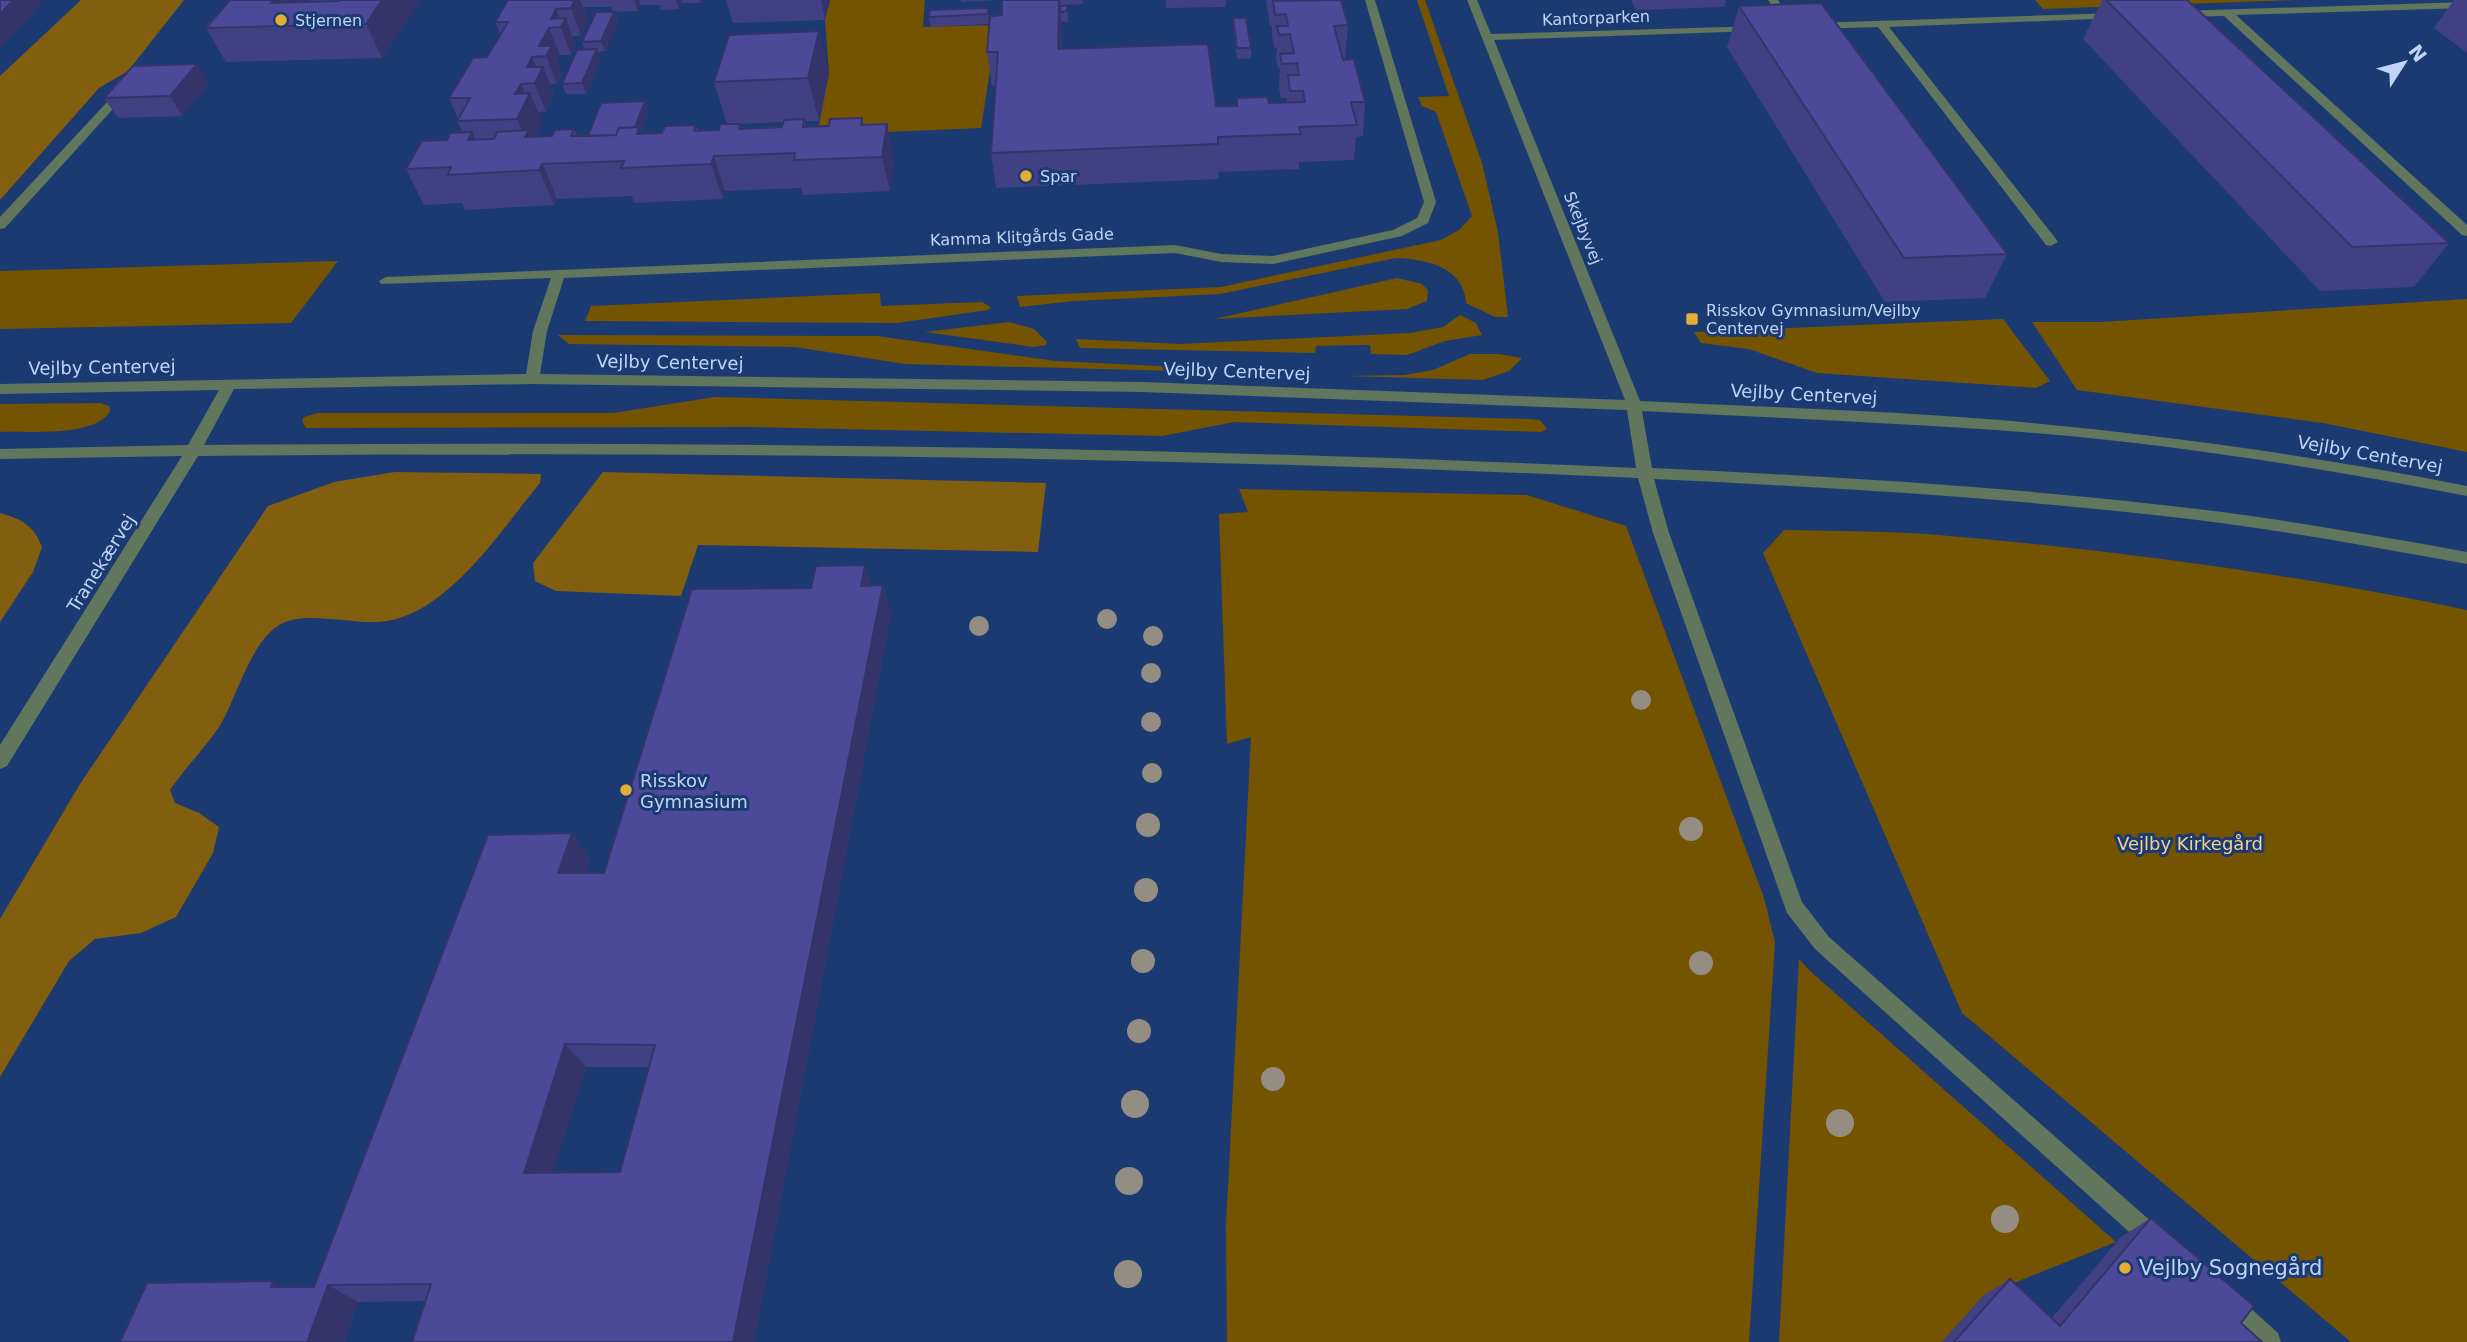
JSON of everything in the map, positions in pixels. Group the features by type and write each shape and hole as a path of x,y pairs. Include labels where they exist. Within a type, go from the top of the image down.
{"street":[{"name":"Kamma Klitgårds Gade","path":"386,281 1175,249 1221,258 1273,260 1397,233 1423,220 1430,202 1370,0"},
{"name":"Skejbyvej","path":"1472,0 1634,405 1645,474 1661,533 1794,907 1822,943 2167,1251"},
{"path":"1773,0 1791,27"},
{"path":"2172,15 2467,5"},
{"path":"2227,13 2467,232"},
{"path":"1778,28 2131,16"},
{"path":"1881,24 2051,242"},
{"name":"Kantorparken","path":"1487,37 1764,28"},
{"path":"0,225 137,75"},
{"path":"531,379 540,331 559,273"},
{"name":"Vejlby Centervej","path":"0,389 531,379 1142,387 1634,405 1932,420 2202,446 2350,468 2467,491"},
{"name":"Tranekærvej","path":"0,761 194,449 230,383"},
{"path":"0,454 194,449 1245,456 1910,488 2174,511 2389,542 2467,558"},
{"path":"2208,1287 2269,1342"}],"green space":[{"path":"830,0 925,0 923,27 997,25 981,128 817,135 829,73 825,20"},
{"path":"1417,0 1425,0 1482,163 1498,232 1508,317 1495,317 1466,303 1464,291 1458,281 1442,267 1419,260 1396,258 1220,294 1074,301 1020,307 1017,296 1221,287 1441,240 1459,230 1472,216 1436,112 1422,106 1418,97 1449,96"},
{"path":"2035,0 2297,0 2043,9"},
{"path":"338,261 291,323 0,329 0,271"},
{"path":"1397,278 1422,284 1428,290 1427,301 1407,309 1214,319"},
{"path":"880,293 881,306 982,302 991,307 988,310 897,323 585,321 591,306"},
{"path":"2467,299 2467,452 2323,423 2077,390 2032,322 2101,322"},
{"path":"1460,315 1476,323 1482,335 1445,341 1407,355 1371,354 1370,345 1316,346 1315,353 1080,348 1076,339 1180,344 1410,333 1443,327"},
{"path":"2003,319 2050,381 2036,388 1817,373 1749,349 1701,343 1694,332"},
{"path":"1009,322 1034,329 1047,342 1046,345 1034,347 925,332"},
{"path":"558,335 877,336 1056,361 1178,367 1178,371 905,364 795,347 569,344"},
{"path":"1470,354 1499,354 1522,358 1509,371 1483,380 1346,376 1405,375 1433,370"},
{"path":"715,397 1530,419 1540,420 1547,429 1541,432 1234,422 1162,436 747,427 306,428 302,421 304,417 318,413 613,413"},
{"path":"100,403 109,406 110,411 103,419 91,425 60,431 0,432 0,404"},
{"path":"1239,489 1527,495 1626,526 1764,898 1775,942 1749,1342 1227,1342 1226,1226 1251,737 1227,744 1219,514 1248,512"},
{"name":"Vejlby Kirkegård","path":"1784,530 1927,534 2063,547 2266,574 2467,610 2467,1342 2351,1342 1962,1013 1763,553"},
{"path":"1799,959 2116,1242 1984,1295 1942,1342 1779,1342"}],"shaded area":[{"path":"81,0 184,0 128,71 99,88 0,200 0,76"},
{"path":"395,472 541,474 540,483 488,548 447,590 424,607 400,618 375,622 301,618 281,624 270,632 253,656 219,727 170,790 175,803 199,813 219,827 213,853 176,917 141,933 95,939 69,961 0,1077 0,919 80,784 268,506 334,482"},
{"path":"603,472 1046,483 1038,552 698,545 681,596 556,591 535,581 533,563"},
{"path":"0,513 26,524 42,547 33,572 0,622"}],"building":[{"path":"0,0 13,0 0,14"},
{"path":"230,0 274,0 271,3 382,0 366,24 206,28"},
{"path":"508,0 575,0 571,8 556,9 551,19 566,18 561,27 549,28 539,46 552,46 546,56 532,57 527,67 543,67 535,83 521,84 515,94 530,93 517,119 457,121 470,98 449,98 473,58 487,57 508,22 495,22"},
{"path":"1002,0 1059,0 1058,49 1208,44 1216,106 1237,106 1237,98 1267,97 1269,103 1305,102 1303,91 1290,91 1288,75 1299,75 1297,63 1282,64 1280,54 1294,53 1290,34 1279,35 1277,26 1288,26 1286,14 1275,15 1273,1 1341,0 1348,25 1334,26 1343,60 1354,59 1365,102 1351,102 1357,125 1299,127 1301,134 1218,137 1218,144 991,153 998,52 987,52 990,16 1002,15"},
{"path":"2106,0 2187,0 2449,243 2352,247"},
{"path":"1821,3 2007,254 1904,258 1739,6"},
{"path":"1060,6 1067,6 1067,11 1061,12"},
{"path":"988,8 988,14 929,17 930,10"},
{"path":"596,12 614,12 601,41 582,42"},
{"path":"1233,18 1246,18 1251,48 1237,48"},
{"path":"819,31 808,78 714,82 729,35"},
{"path":"597,49 582,83 562,84 577,50"},
{"path":"197,64 170,96 104,98 133,66"},
{"path":"645,101 635,127 619,128 616,135 588,136 601,103"},
{"path":"862,118 861,125 887,124 882,157 794,160 795,153 714,156 711,164 621,168 624,161 542,164 539,170 448,175 451,167 406,169 422,141 447,140 450,133 472,132 468,140 494,139 497,132 529,130 525,137 552,136 555,130 574,129 571,136 616,135 619,128 639,127 637,134 662,133 665,126 696,125 694,131 719,130 720,124 740,124 739,129 782,127 784,120 804,119 803,127 829,126 830,119"},
{"name":"Risskov Gymnasium","path":"865,565 861,586 883,585 733,1342 412,1342 431,1284 328,1285 307,1342 120,1342 147,1283 273,1281 271,1287 314,1287 488,835 572,833 558,873 604,873 692,589 811,588 816,566","holes":["565,1044 655,1045 620,1172 524,1173"]},
{"name":"Vejlby Sognegård","path":"2151,1218 2254,1306 2241,1323 2262,1342 1954,1342 2010,1279 2060,1326"}],"place":[{"name":"Stjernen","path":"281,20"},
{"name":"Spar","path":"1026,176"},
{"name":"Risskov Gymnasium/Vejlby Centervej","path":"1692,319"},
{"name":"Risskov Gymnasium","path":"626,790"},
{"name":"Vejlby Sognegård","path":"2125,1268"}]}
